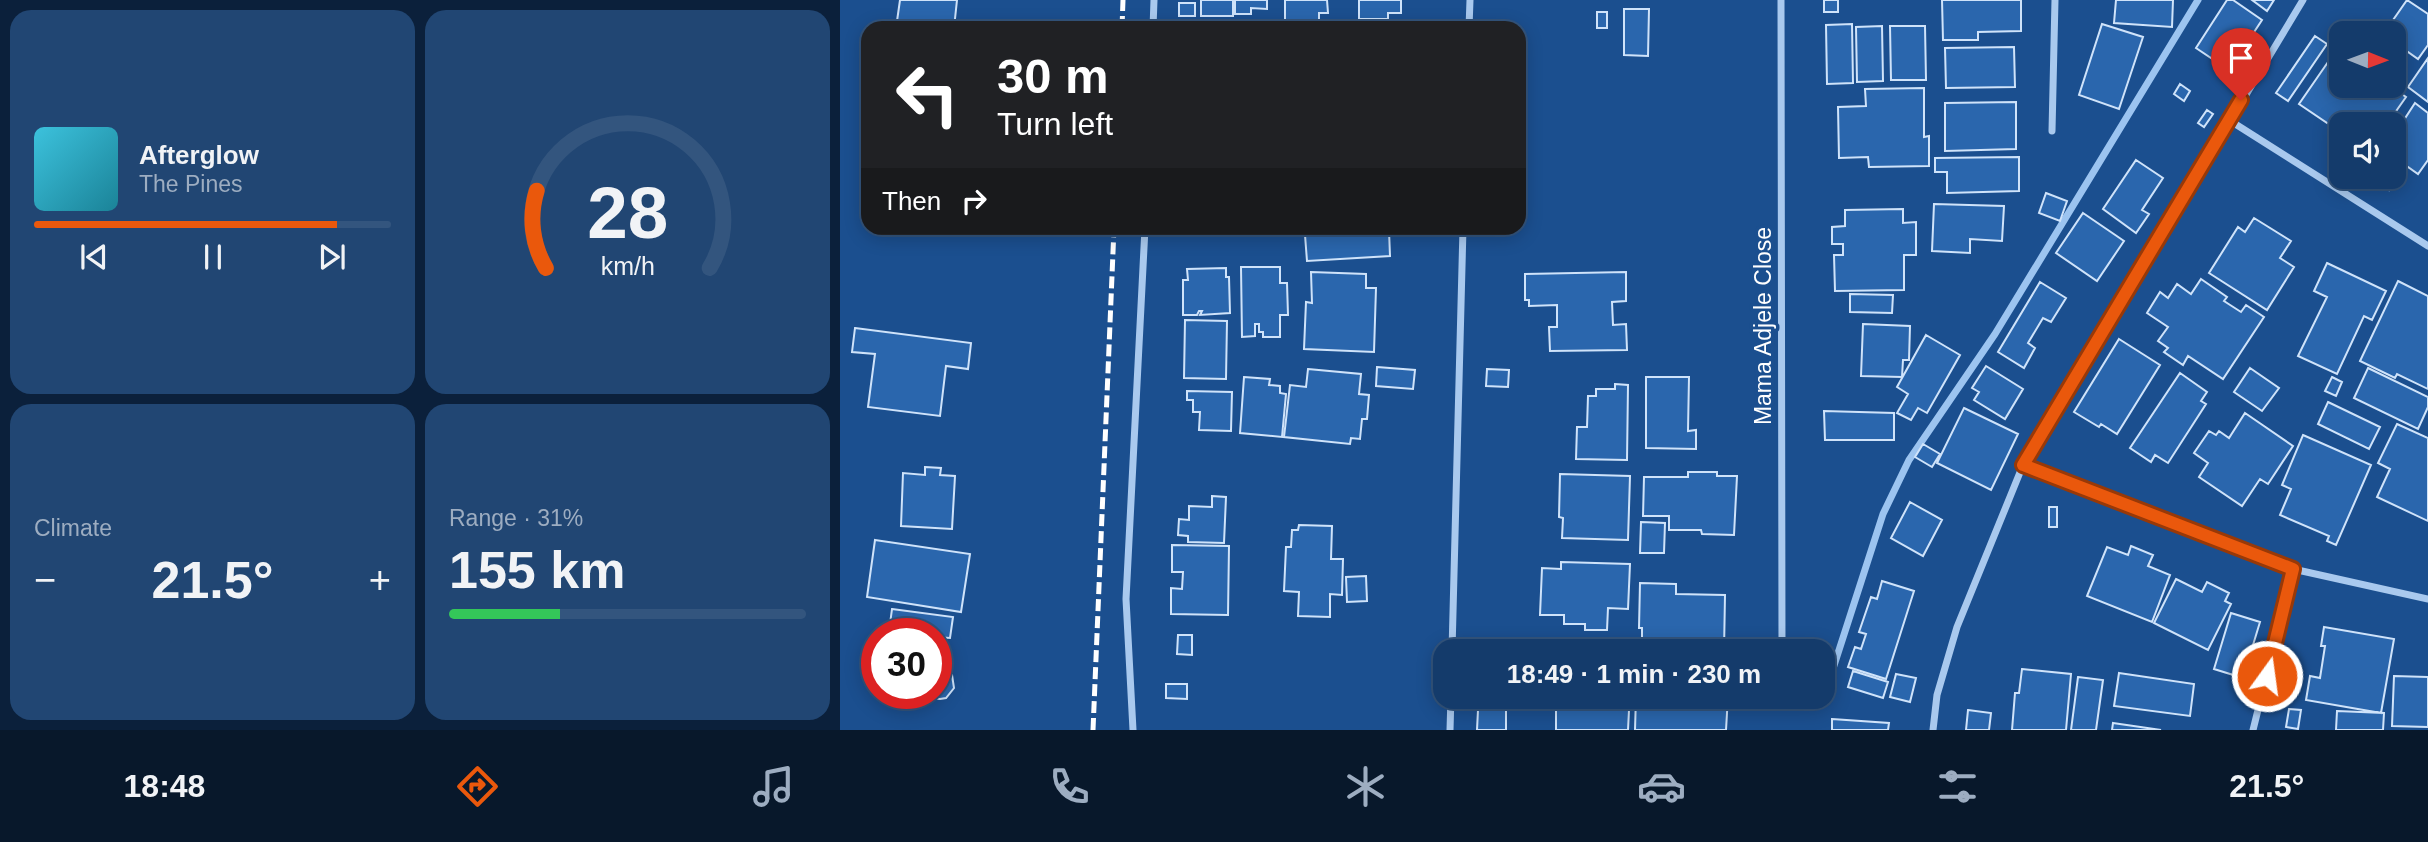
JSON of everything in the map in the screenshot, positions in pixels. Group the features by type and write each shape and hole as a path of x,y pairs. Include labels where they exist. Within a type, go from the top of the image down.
{"street":[{"path":"1153,21 1154,0"},
{"path":"1469,0 1469,21"},
{"name":"Mama Adjele Close","path":"1781,0 1783,639"},
{"path":"2052,131 2055,0"},
{"path":"1933,730 1937,695 1957,627 2023,465 2303,0"},
{"path":"2229,120 2428,246"},
{"path":"1133,730 1126,599 1145,235"},
{"path":"1452,639 1463,235"},
{"path":"2023,465 2293,569 2428,599"},
{"path":"2253,730 2293,569"},
{"path":"1450,730 1451,709"}],"building":[{"path":"900,0 957,0 955,21 897,21"},
{"path":"1201,0 1233,0 1233,16 1201,16"},
{"path":"1235,0 1267,0 1267,9 1251,8 1251,14 1235,14"},
{"path":"1285,0 1327,0 1328,13 1319,13 1319,21 1285,21"},
{"path":"1359,0 1401,0 1401,13 1388,13 1388,19 1359,19"},
{"path":"1824,0 1838,0 1838,12 1824,12"},
{"path":"1942,0 2021,0 2021,31 1978,32 1978,40 1943,40"},
{"path":"2116,0 2173,0 2172,27 2114,23"},
{"path":"2227,0 2233,0 2262,20 2229,70 2196,48"},
{"path":"2252,0 2274,0 2267,11"},
{"path":"2407,0 2428,14 2428,45 2418,59 2406,50 2406,21 2392,21"},
{"path":"1179,3 1195,3 1195,16 1179,16"},
{"path":"1624,9 1649,9 1648,56 1624,55"},
{"path":"1597,12 1607,12 1607,28 1597,28"},
{"path":"1852,24 1853,83 1827,84 1826,25"},
{"path":"2102,24 2143,37 2119,109 2079,95"},
{"path":"1882,26 1883,81 1857,82 1856,27"},
{"path":"1890,26 1925,26 1926,80 1891,80"},
{"path":"2315,36 2327,44 2288,101 2276,93"},
{"path":"2014,47 2015,87 1946,88 1945,48"},
{"path":"2428,58 2428,102 2408,87"},
{"path":"2329,61 2329,98 2405,98 2395,112 2329,112 2329,124 2299,104"},
{"path":"2180,84 2190,91 2184,101 2174,94"},
{"path":"1924,88 1924,137 1929,136 1929,166 1869,167 1868,157 1839,158 1838,107 1866,106 1865,89"},
{"path":"2016,102 2016,149 1945,151 1945,103"},
{"path":"2415,103 2428,113 2428,160 2418,174 2406,166 2406,117"},
{"path":"2207,110 2213,114 2204,127 2198,123"},
{"path":"2019,157 2019,191 1947,193 1947,172 1935,172 1935,158"},
{"path":"2136,160 2163,178 2142,210 2149,214 2136,233 2103,209"},
{"path":"2046,193 2067,201 2060,221 2039,213"},
{"path":"1934,204 2004,206 2002,241 1970,239 1970,253 1932,251"},
{"path":"1903,209 1903,223 1916,222 1916,255 1904,255 1904,290 1835,291 1834,255 1843,255 1843,244 1832,244 1832,227 1845,226 1845,210"},
{"path":"2083,213 2124,241 2097,281 2056,253"},
{"path":"2254,218 2291,241 2280,258 2294,267 2267,310 2209,273 2238,227 2245,232"},
{"path":"1305,235 1389,235 1390,256 1307,261"},
{"path":"2327,263 2386,291 2372,320 2364,316 2337,374 2298,356 2327,297 2314,291"},
{"path":"1241,267 1280,267 1280,283 1287,283 1288,315 1280,315 1280,337 1263,337 1263,332 1259,332 1259,324 1255,324 1255,336 1242,337"},
{"path":"1226,268 1226,277 1229,277 1230,313 1200,315 1202,311 1199,311 1197,315 1183,315 1183,280 1188,280 1187,269"},
{"path":"1311,272 1366,274 1366,288 1376,288 1374,352 1304,349 1306,302 1312,303"},
{"path":"1626,272 1626,301 1612,302 1613,325 1626,324 1627,350 1550,351 1549,327 1557,327 1557,305 1529,306 1529,300 1525,300 1525,274"},
{"path":"2201,279 2227,297 2224,301 2241,312 2246,305 2264,317 2223,379 2188,356 2183,365 2164,352 2168,348 2158,341 2168,327 2147,313 2160,292 2168,298 2177,284 2191,294"},
{"path":"2398,281 2428,296 2428,389 2397,374 2395,378 2360,361"},
{"path":"2040,282 2066,298 2051,322 2043,318 2028,343 2035,348 2024,368 1998,352"},
{"path":"1850,294 1893,295 1892,313 1850,312"},
{"path":"1185,320 1227,321 1226,379 1184,378"},
{"path":"1863,324 1910,326 1909,360 1903,360 1902,377 1861,376"},
{"path":"855,328 971,343 968,369 946,366 940,416 868,407 875,354 852,352"},
{"path":"1926,335 1960,355 1927,413 1918,408 1911,420 1897,413 1908,394 1897,387"},
{"path":"2119,339 2160,365 2117,434 2074,412"},
{"path":"1986,366 2023,389 2005,419 1974,400 1979,392 1972,388"},
{"path":"1377,367 1415,370 1413,389 1376,386"},
{"path":"2250,368 2279,388 2262,411 2234,392"},
{"path":"2368,368 2428,397 2428,407 2418,429 2354,398"},
{"path":"1308,369 1361,374 1359,394 1369,395 1367,419 1362,419 1360,439 1351,438 1350,444 1284,437 1290,385 1306,387"},
{"path":"1487,369 1509,370 1508,387 1486,386"},
{"path":"2180,373 2207,392 2201,401 2206,404 2168,463 2155,455 2151,462 2130,448"},
{"path":"1244,377 1270,379 1269,385 1280,386 1280,393 1286,394 1282,437 1240,433"},
{"path":"1646,377 1689,377 1688,431 1696,430 1696,449 1646,448"},
{"path":"2332,377 2342,382 2336,396 2325,391"},
{"path":"1615,384 1628,385 1627,460 1576,459 1577,427 1587,427 1588,396 1596,396 1596,389 1615,389"},
{"path":"1187,391 1232,392 1231,431 1199,430 1200,412 1193,412 1193,400 1187,400"},
{"path":"2328,402 2380,427 2369,449 2318,424"},
{"path":"1964,408 2018,434 1991,490 1937,463"},
{"path":"1824,411 1894,413 1894,440 1825,440"},
{"path":"2245,413 2293,446 2268,484 2260,479 2242,506 2199,477 2208,463 2194,453 2209,431 2216,435 2219,431 2229,438"},
{"path":"2397,424 2428,438 2428,521 2377,497 2390,469 2378,463"},
{"path":"2303,435 2371,465 2336,545 2327,541 2329,536 2280,515 2291,489 2282,485"},
{"path":"1923,444 1940,454 1932,467 1915,457"},
{"path":"925,467 941,468 940,475 955,476 952,529 901,526 903,473 925,475"},
{"path":"1688,472 1717,472 1717,476 1737,476 1734,535 1702,534 1701,530 1669,530 1669,516 1643,516 1644,477 1688,477"},
{"path":"1560,474 1630,476 1628,540 1562,538 1563,518 1559,517"},
{"path":"1212,496 1226,497 1224,543 1188,542 1188,536 1178,535 1179,519 1189,520 1189,506 1212,507"},
{"path":"1910,502 1942,520 1923,556 1891,538"},
{"path":"2049,507 2057,507 2057,527 2049,527"},
{"path":"1641,522 1665,523 1664,553 1640,553"},
{"path":"1299,525 1332,526 1331,559 1343,559 1342,595 1330,594 1330,617 1298,616 1299,592 1284,591 1286,547 1291,547 1292,530 1298,530"},
{"path":"875,540 970,554 961,612 867,597"},
{"path":"1172,545 1229,546 1228,615 1171,614 1171,588 1182,589 1183,572 1172,572"},
{"path":"2131,546 2153,555 2148,566 2170,575 2152,622 2087,596 2107,547 2128,555"},
{"path":"1561,562 1630,564 1628,609 1608,608 1607,630 1585,630 1585,624 1564,624 1564,615 1540,615 1542,568 1561,569"},
{"path":"1366,576 1367,601 1347,602 1346,577"},
{"path":"2176,579 2202,592 2207,582 2229,593 2225,601 2231,604 2208,650 2154,623"},
{"path":"1882,581 1914,591 1886,679 1848,667 1855,647 1861,649 1866,634 1859,632 1871,597 1877,599"},
{"path":"1640,583 1676,584 1676,594 1725,595 1724,639 1642,639 1642,628 1639,628"},
{"path":"892,609 953,617 952,624 952,618 891,618"},
{"path":"2231,613 2260,622 2243,678 2214,669"},
{"path":"2324,627 2394,639 2381,713 2306,700 2310,676 2320,678 2325,646 2321,646"},
{"path":"1178,635 1192,635 1192,655 1177,654"},
{"path":"2022,669 2071,674 2066,730 2012,730 2015,693 2019,693"},
{"path":"1853,671 1888,682 1883,698 1848,687"},
{"path":"2119,673 2194,684 2190,716 2114,706"},
{"path":"1896,674 1916,678 1910,702 1890,697"},
{"path":"2394,676 2428,677 2428,727 2392,726"},
{"path":"2078,677 2103,680 2096,730 2071,730"},
{"path":"1166,684 1187,684 1187,699 1166,698"},
{"path":"1611,709 1629,710 1628,730 1556,730 1556,710 1553,710"},
{"path":"1636,709 1727,709 1726,730 1635,730"},
{"path":"2289,709 2301,710 2298,729 2286,727"},
{"path":"1478,710 1506,710 1506,730 1477,730"},
{"path":"1968,710 1991,713 1989,730 1966,730"},
{"path":"2337,711 2384,713 2383,730 2336,730"},
{"path":"1832,719 1889,723 1888,730 1832,730"},
{"path":"2113,723 2161,730 2112,730"}],"waterway":[{"path":"1835,662 1883,514 1909,460 1995,334 2198,0"}],"railway":[{"path":"1122,21 1123,0"},
{"path":"1093,730 1114,235"}],"route":[{"path":"2241,100 2023,465 2293,569 2267,676"}]}
